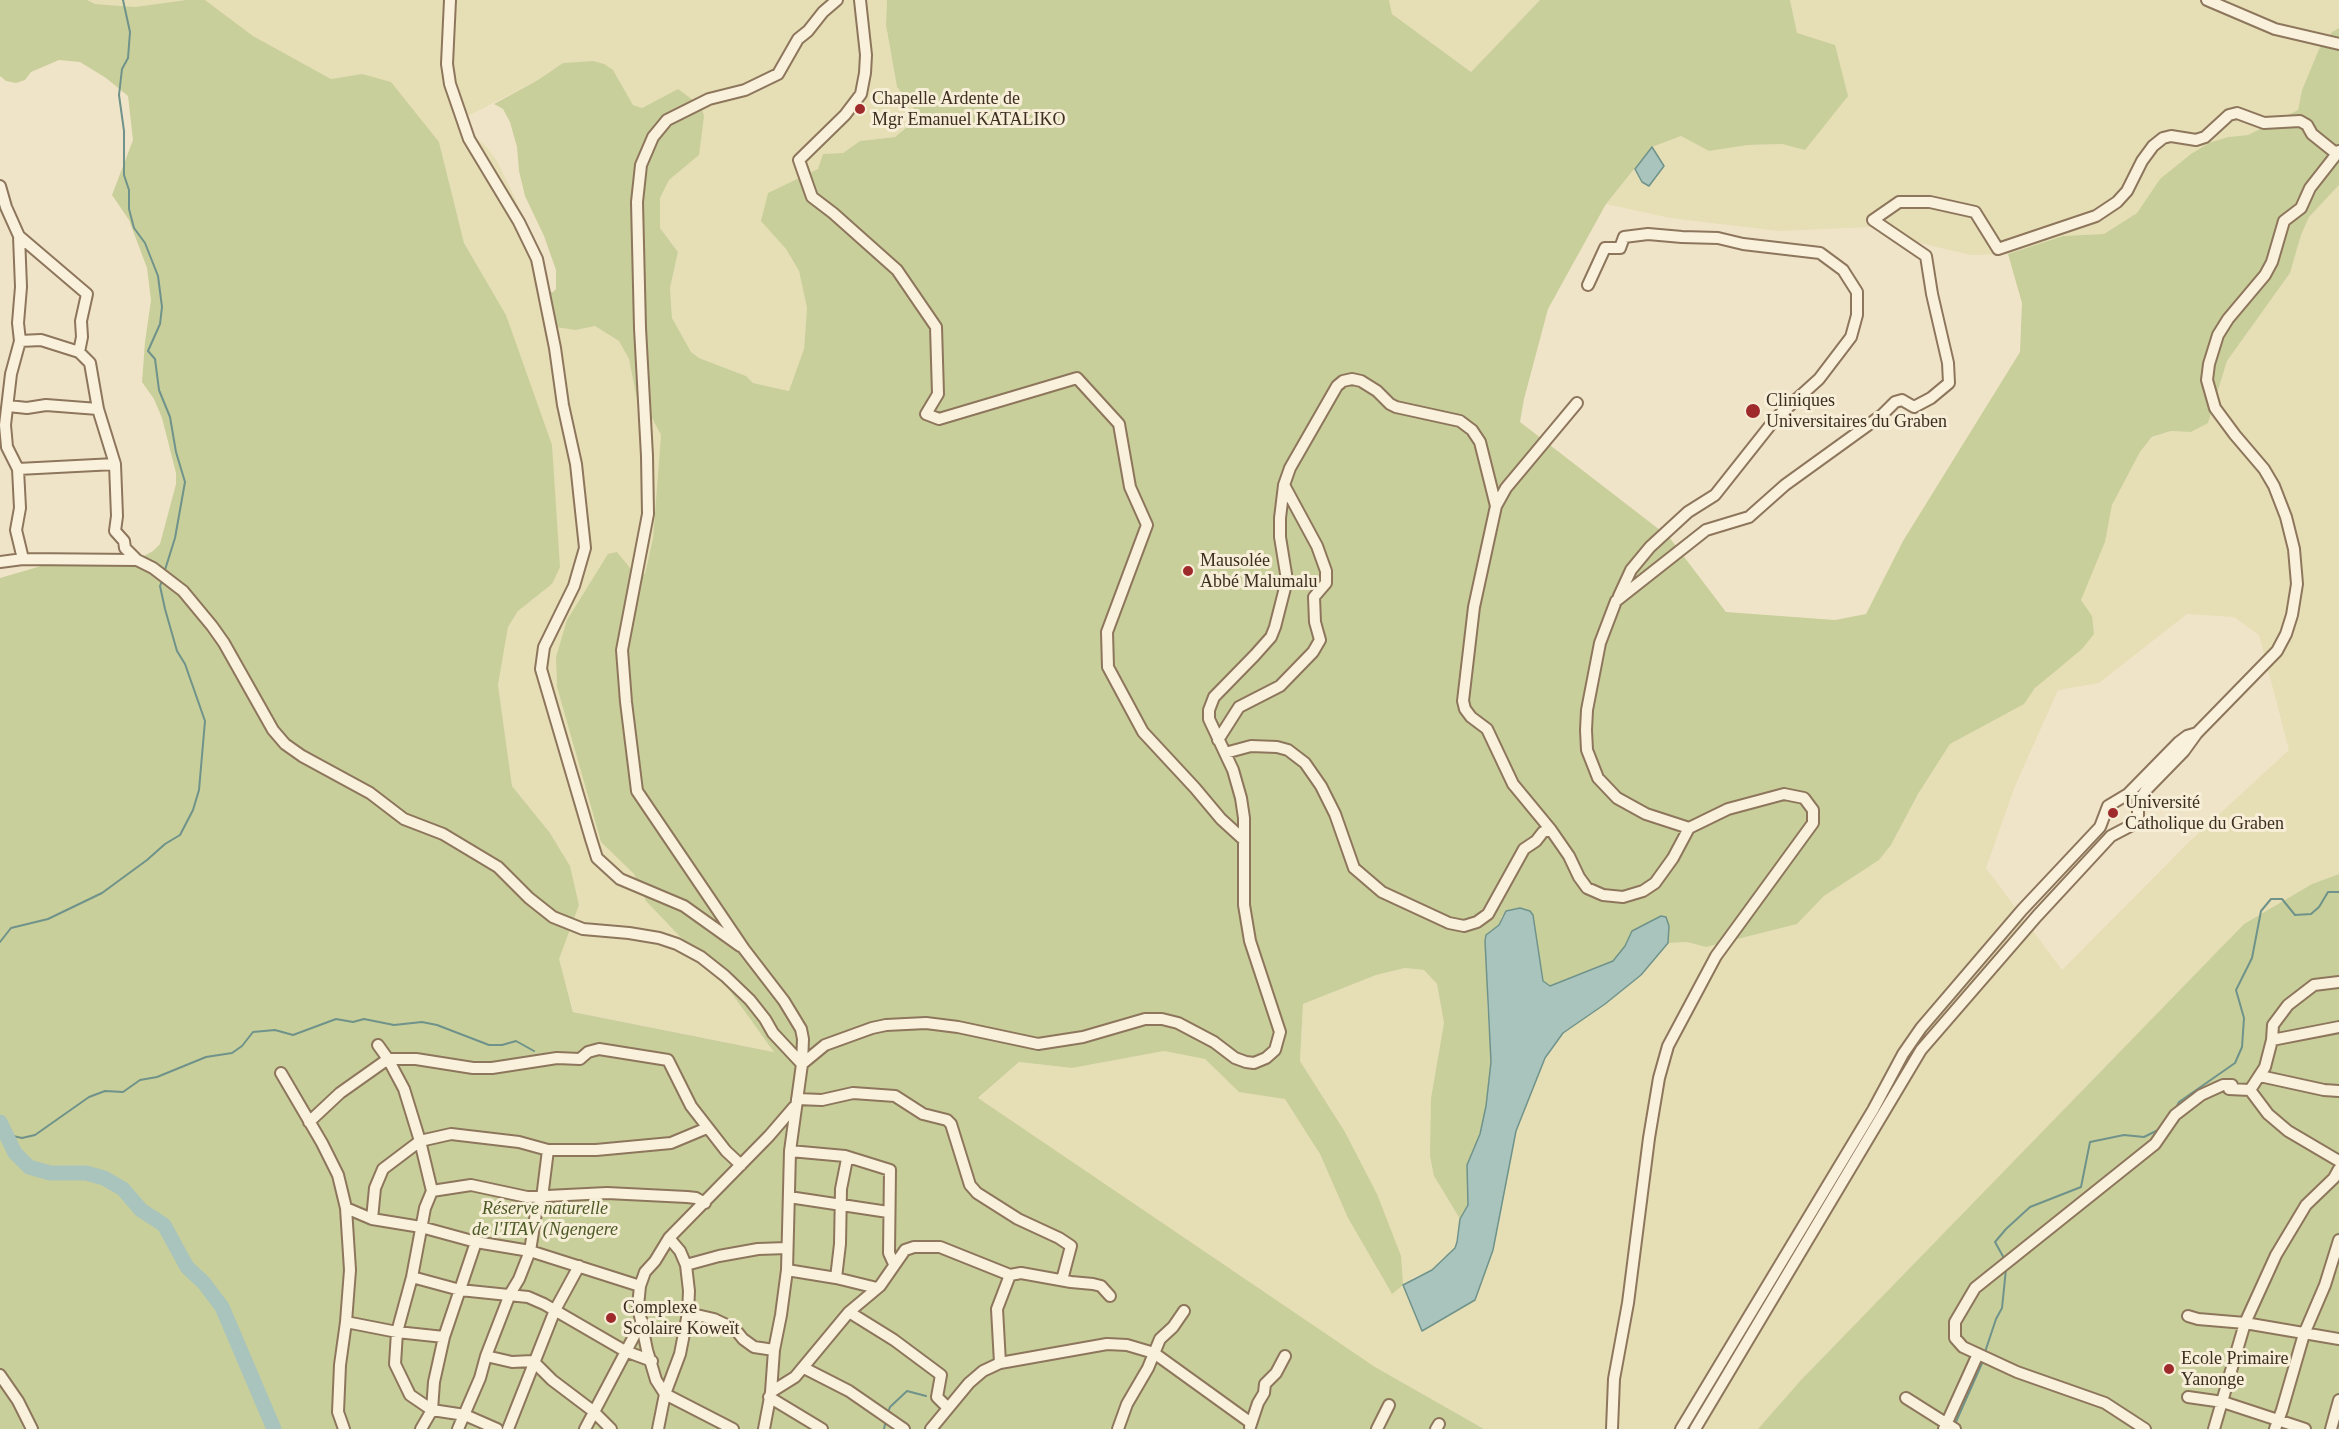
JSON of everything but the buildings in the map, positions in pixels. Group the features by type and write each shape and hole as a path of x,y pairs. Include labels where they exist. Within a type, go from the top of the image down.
{"street":[{"path":"450,0 447,64 450,84 469,139 519,222 537,259 576,464 585,548 574,586 544,647 541,669 591,839 597,858 620,879 684,906 744,949"},
{"path":"764,1429 787,1270 790,1151 803,1040 801,1029 784,1000 744,949 637,791 622,650 648,514 645,398 638,286 638,193 641,165 653,137 667,120 710,99 745,90 778,74 798,39 837,0"},
{"path":"860,0 866,55 861,94 845,115 799,160 812,196 897,270 936,327 938,394 926,414 939,419 1077,378 1119,424 1130,487 1147,525 1107,632 1108,667 1143,732 1221,819 1244,840"},
{"path":"2207,0 2275,29 2339,44"},
{"path":"1616,601 1706,530 1749,517 1785,485 1882,415 1895,402 1902,399 1914,407 1931,398 1949,383 1948,363 1926,256 1872,220 1899,202 1930,202 1976,212 1998,249 2096,216 2117,202 2127,191 2142,161 2153,146 2163,138 2171,136 2196,140 2205,137 2229,115 2237,113 2264,123 2300,121 2307,125 2312,134 2338,152 2310,188 2301,208 2284,221 2272,262 2265,275 2228,319 2218,335 2209,364 2207,380 2215,408 2264,469 2274,486 2294,549 2297,584 2292,615 2277,651 2197,733 2184,752 2146,790 2138,802 2138,817 2132,825 2111,836 2037,916 1921,1050 1695,1429"},
{"path":"0,186 3,207 19,236 87,294 81,321 82,337 79,352"},
{"path":"1588,285 1605,248 1620,248 1624,237 1648,234 1718,238 1743,244 1820,253 1844,270 1857,292 1857,315 1851,337 1819,379 1776,418 1715,495 1688,512 1650,547 1631,570 1600,643 1587,710 1587,750 1598,778 1617,798 1646,814 1689,828"},
{"path":"19,236 21,286 18,323 20,341 11,374 5,425 7,447 18,469 20,508 16,530 23,560"},
{"path":"20,341 41,340 79,352 90,363 98,409 115,464 117,516 115,531 124,542 125,548 137,560 168,579 196,606 224,643 273,730 292,750 370,793 404,819 443,834 498,867 545,912 560,921 582,929 659,938 701,957 750,1000 773,1033 802,1064"},
{"path":"802,1064 819,1049 872,1028 901,1023 958,1027 1038,1044 1083,1037 1145,1019 1162,1019 1178,1023 1215,1042 1235,1058 1246,1062 1254,1063 1266,1058 1275,1050 1280,1032 1250,941 1244,905 1244,840 1241,798 1233,770 1209,719 1209,710 1214,697 1271,637 1285,595 1287,580 1280,537 1280,518 1284,485 1290,468 1329,397 1343,381 1352,379 1361,381 1377,391 1396,407 1460,421 1472,430 1480,442 1496,506"},
{"path":"1577,403 1506,488 1496,506 1474,608 1463,701 1465,710 1487,729 1513,783 1551,830 1587,888 1603,895 1623,897 1643,891 1654,883 1673,858 1689,828 1728,809 1784,794 1804,798 1813,810 1813,823 1716,956 1668,1046 1659,1078 1649,1138 1628,1303 1614,1379 1612,1429"},
{"path":"8,406 27,408 46,405 98,409"},
{"path":"18,469 115,464"},
{"path":"1218,740 1239,707 1280,686 1313,652 1320,640 1315,622 1314,597 1326,583 1326,571 1317,546 1284,485"},
{"path":"0,562 137,560"},
{"path":"1682,1429 1873,1110 1903,1054 1921,1028 2022,910 2100,827 2108,806 2128,794 2179,742 2197,733"},
{"path":"1225,753 1251,746 1277,747 1288,750 1305,763 1321,786 1335,814 1354,868 1382,892 1449,923 1464,926 1477,922 1488,914 1524,849 1536,841 1543,832 1551,830"},
{"path":"2128,794 2138,802"},
{"path":"2100,827 2111,836"},
{"path":"2250,1090 2260,1076 2272,1040 2273,1025 2288,1005 2314,985 2339,982"},
{"path":"2272,1040 2339,1027"},
{"path":"803,1040 819,1049"},
{"path":"378,1045 404,1089 432,1191 424,1208 412,1277 397,1332 395,1364 410,1395 432,1410 465,1415 497,1429"},
{"path":"309,1122 340,1093 388,1059 416,1059 473,1068 492,1068 557,1058 580,1059 588,1052 599,1049 669,1060 682,1090 707,1128 741,1165"},
{"path":"281,1073 338,1175 346,1208 350,1270 338,1386 338,1412 344,1429"},
{"path":"2260,1076 2324,1090 2339,1091"},
{"path":"2145,1429 2105,1403 2017,1372 1963,1347 1955,1338 1955,1322 1975,1288 2155,1144 2175,1115 2201,1095 2223,1085 2232,1085 2229,1089 2250,1090"},
{"path":"2250,1090 2268,1114 2288,1131 2339,1161"},
{"path":"733,1429 665,1394 656,1380 647,1350 638,1306 640,1286 645,1272 655,1261 669,1238 770,1136 796,1103 853,1093 895,1096 923,1114 947,1120 951,1124 970,1185 1017,1219 1071,1246 1062,1281"},
{"path":"372,1219 375,1188 383,1169 420,1141 451,1134 519,1142 548,1150 596,1150 670,1143 707,1128"},
{"path":"458,1429 480,1378 510,1294 519,1279 530,1251 536,1213 542,1198 548,1150"},
{"path":"790,1151 845,1156 890,1170 889,1253 894,1264"},
{"path":"836,1278 840,1244 841,1189 847,1159 845,1156"},
{"path":"2214,1429 2245,1323 2276,1255 2306,1205 2334,1178 2339,1169"},
{"path":"432,1191 471,1185 527,1197 606,1193 687,1197 696,1198 705,1203"},
{"path":"789,1197 840,1206 874,1208 888,1212"},
{"path":"346,1208 372,1219 421,1227 476,1242 530,1251 640,1286"},
{"path":"658,1429 665,1394 680,1354 688,1313 689,1291 686,1265 680,1251 669,1238"},
{"path":"2277,1424 2304,1334 2325,1285 2339,1240"},
{"path":"421,1429 432,1410 434,1382 444,1337 476,1242"},
{"path":"770,1395 804,1368 849,1312 877,1288 905,1251 914,1247 940,1247 1010,1275 1021,1273 1101,1286 1110,1296"},
{"path":"686,1265 758,1249 787,1248"},
{"path":"508,1429 555,1310 579,1266"},
{"path":"787,1270 877,1288"},
{"path":"1000,1363 997,1309 1010,1275"},
{"path":"412,1277 460,1290 510,1294 528,1298 555,1310 625,1351 652,1361"},
{"path":"1118,1429 1127,1404 1148,1368 1160,1338 1173,1327 1184,1311"},
{"path":"849,1312 894,1340 941,1375 937,1397 948,1408"},
{"path":"688,1313 714,1319 735,1329 754,1347 774,1350"},
{"path":"2188,1316 2339,1339"},
{"path":"585,1429 642,1322"},
{"path":"346,1323 444,1337"},
{"path":"932,1429 969,1383 983,1371 1000,1363 1107,1344 1127,1345 1154,1353 1250,1426 1257,1403 1264,1393 1265,1384 1285,1356"},
{"path":"486,1356 512,1362 533,1361 552,1380 593,1411 611,1429"},
{"path":"1906,1398 1949,1427 1982,1356"},
{"path":"804,1368 849,1391 904,1429"},
{"path":"0,1375 28,1427"},
{"path":"770,1395 822,1429"},
{"path":"2188,1397 2223,1402 2277,1424 2305,1429"},
{"path":"2331,1429 2339,1400"},
{"path":"1377,1429 1389,1405"}],"shaded area":[{"path":"87,0 186,0 135,7 95,4"},
{"path":"205,0 887,0 886,25 897,87 920,115 895,137 860,141 843,153 824,154 818,169 762,221 786,249 799,271 807,308 804,349 790,391 753,383 746,376 699,358 691,352 672,318 670,288 678,252 660,228 660,198 669,180 699,155 678,89 642,108 633,105 613,70 593,61 563,63 538,80 464,118 477,139 485,145 497,161 515,198 538,252 545,287 576,330 595,326 619,341 629,359 638,405 652,418 661,435 653,538 645,574 637,574 629,568 617,552 556,657 557,687 601,842 634,874 646,901 725,984 775,1052 574,1012 558,959 579,905 570,866 550,833 512,786 498,685 508,627 518,611 552,584 506,315 464,243 439,142 361,74 331,79 253,36"},
{"path":"1389,0 1540,0 1471,72 1392,14"},
{"path":"1790,0 2339,0 2339,28 2332,32 2319,49 2302,90 2298,110 2248,135 2228,137 2160,179 2137,213 2104,234 2063,236 2008,254 1971,255 1898,238 1871,227 1779,231 1670,218 1606,204 1635,169 1642,182 1664,166 1652,147 1681,136 1709,151 1748,145 1782,144 1806,150 1797,33"},
{"path":"2339,185 2339,874 2312,884 2244,924 1801,1380 1758,1429 1484,1429 1375,1367 978,1099 1019,1062 1072,1068 1164,1051 1205,1059 1239,1092 1285,1098 1320,1154 1348,1218 1391,1293 1377,1194 1345,1132 1300,1061 1303,1004 1376,975 1405,968 1424,970 1437,984 1444,1023 1431,1098 1434,1176 1460,1219 1455,1248 1432,1270 1412,1278 1422,1331 1474,1300 1499,1225 1505,1178 1516,1131 1538,1071 1563,1033 1641,975 1668,943 1687,942 1706,947 1797,924 1824,896 1879,860 1891,845 1918,794 1950,744 2023,704 2092,616 2081,600 2105,542 2112,505 2140,452 2152,438 2171,431 2191,432 2208,423 2227,361 2290,273 2309,217","holes":["2187,614 2234,617 2259,635 2289,750 2191,840 2062,970 1986,868 2015,786 2058,690 2099,683"]}],"green space":[{"name":"Réserve naturelle de l'ITAV (Ngengere","path":"0,0 87,0 95,4 135,7 186,0 205,0 253,36 331,79 362,74 391,82 439,142 464,243 506,315 552,445 560,567 552,584 518,611 508,627 498,685 512,786 550,833 570,866 579,905 559,959 573,1012 774,1052 725,984 646,901 634,874 601,842 557,687 556,657 567,620 608,554 617,552 637,574 645,574 653,538 661,435 652,418 638,405 629,359 619,341 595,326 576,330 555,327 547,292 553,292 556,289 556,270 544,236 525,196 519,171 517,147 510,122 503,109 494,104 538,80 563,63 593,61 604,64 613,70 633,105 642,108 678,89 701,106 704,116 699,155 669,180 660,198 660,228 678,252 670,288 672,318 691,352 699,358 746,376 753,383 789,391 804,349 807,308 799,271 786,249 761,221 768,193 818,169 823,154 843,153 860,141 895,137 920,116 897,87 886,25 887,0 1389,0 1392,14 1471,72 1540,0 1790,0 1797,33 1835,45 1848,96 1805,150 1782,144 1748,145 1709,151 1681,136 1652,147 1606,204 1548,309 1520,422 1669,537 1726,612 1835,620 1866,614 1903,541 2020,352 2022,303 2008,254 2063,236 2104,234 2137,213 2160,179 2191,154 2209,143 2228,137 2248,135 2298,110 2302,90 2319,49 2332,32 2339,28 2339,185 2309,217 2290,273 2227,361 2208,423 2191,432 2171,431 2152,437 2140,452 2112,505 2105,542 2081,600 2092,616 2094,634 2082,649 2035,688 2024,704 1950,744 1918,794 1891,845 1879,860 1824,896 1797,924 1706,947 1687,942 1668,943 1669,926 1666,917 1661,916 1632,931 1626,946 1613,961 1550,986 1543,981 1533,915 1502,916 1499,925 1490,931 1487,1001 1491,1062 1486,1106 1480,1134 1467,1165 1468,1206 1460,1219 1434,1176 1430,1156 1431,1098 1444,1023 1437,984 1424,970 1405,968 1376,975 1303,1004 1300,1061 1345,1132 1377,1194 1401,1256 1403,1285 1392,1294 1348,1218 1320,1154 1285,1099 1239,1092 1205,1059 1164,1051 1072,1068 1019,1062 978,1098 1375,1367 1484,1429 0,1429 0,578 55,562 86,561 126,566 153,551 160,544 176,484 176,473 162,418 154,399 142,382 151,300 147,268 129,220 112,195 133,140 128,96 106,78 80,62 59,60 31,72 25,80 16,83 6,81 0,76"},
{"path":"2339,874 2339,1429 1758,1429 1801,1380 2244,924 2312,884"}],"water":[{"path":"1652,147 1664,166 1649,186 1642,182 1635,169"},
{"path":"1520,908 1530,911 1533,915 1543,981 1550,986 1613,961 1625,946 1632,931 1661,916 1666,917 1669,926 1668,943 1641,975 1563,1033 1545,1058 1516,1131 1493,1250 1475,1300 1422,1331 1403,1285 1432,1270 1455,1248 1457,1242 1460,1219 1468,1205 1467,1165 1480,1134 1491,1062 1486,935 1499,925 1506,911"}],"waterway":[{"path":"123,0 130,32 128,58 122,69 119,95 124,131 124,175 129,190 129,209 134,228 145,243 158,276 162,307 160,324 148,351 155,359 159,390 170,417 176,452 185,482 175,538 164,573"},
{"path":"0,942 11,928 48,919 102,893 180,835 193,810 199,790 205,721 185,664 177,651 160,586 162,581"},
{"path":"2176,1108 2179,1102 2235,1063 2242,1047 2244,1018 2236,990 2252,958 2261,911 2271,899 2282,899 2295,915 2311,914 2319,907 2328,892 2339,892"},
{"path":"3,1126 13,1136 22,1138 35,1135 89,1097 105,1091 123,1092 140,1080 157,1077 206,1057 232,1053 242,1046 253,1032 275,1030 293,1035 336,1019 353,1022 364,1019 394,1025 422,1022 437,1025 489,1045 502,1045 516,1041 534,1051"},
{"path":"0,1122 15,1153 29,1167 50,1173 86,1173 104,1178 123,1189 141,1210 164,1225 187,1267 204,1283 222,1307 274,1429"},
{"path":"2005,1260 1995,1242 2006,1229 2030,1207 2081,1187 2090,1142 2124,1135 2144,1137 2160,1129"},
{"path":"1985,1352 2002,1308 2006,1269"},
{"path":"1955,1424 1983,1361"},
{"path":"887,1415 890,1407 907,1391 926,1396"},
{"path":"884,1429 886,1420"}],"place":[{"name":"Chapelle Ardente de Mgr Emanuel KATALIKO","path":"860,109"},
{"name":"Cliniques Universitaires du Graben","path":"1753,411"},
{"name":"Mausolée Abbé Malumalu","path":"1188,571"},
{"name":"Université Catholique du Graben","path":"2113,813"},
{"name":"Complexe Scolaire Koweït","path":"611,1318"},
{"name":"Ecole Primaire Yanonge","path":"2169,1369"}]}
